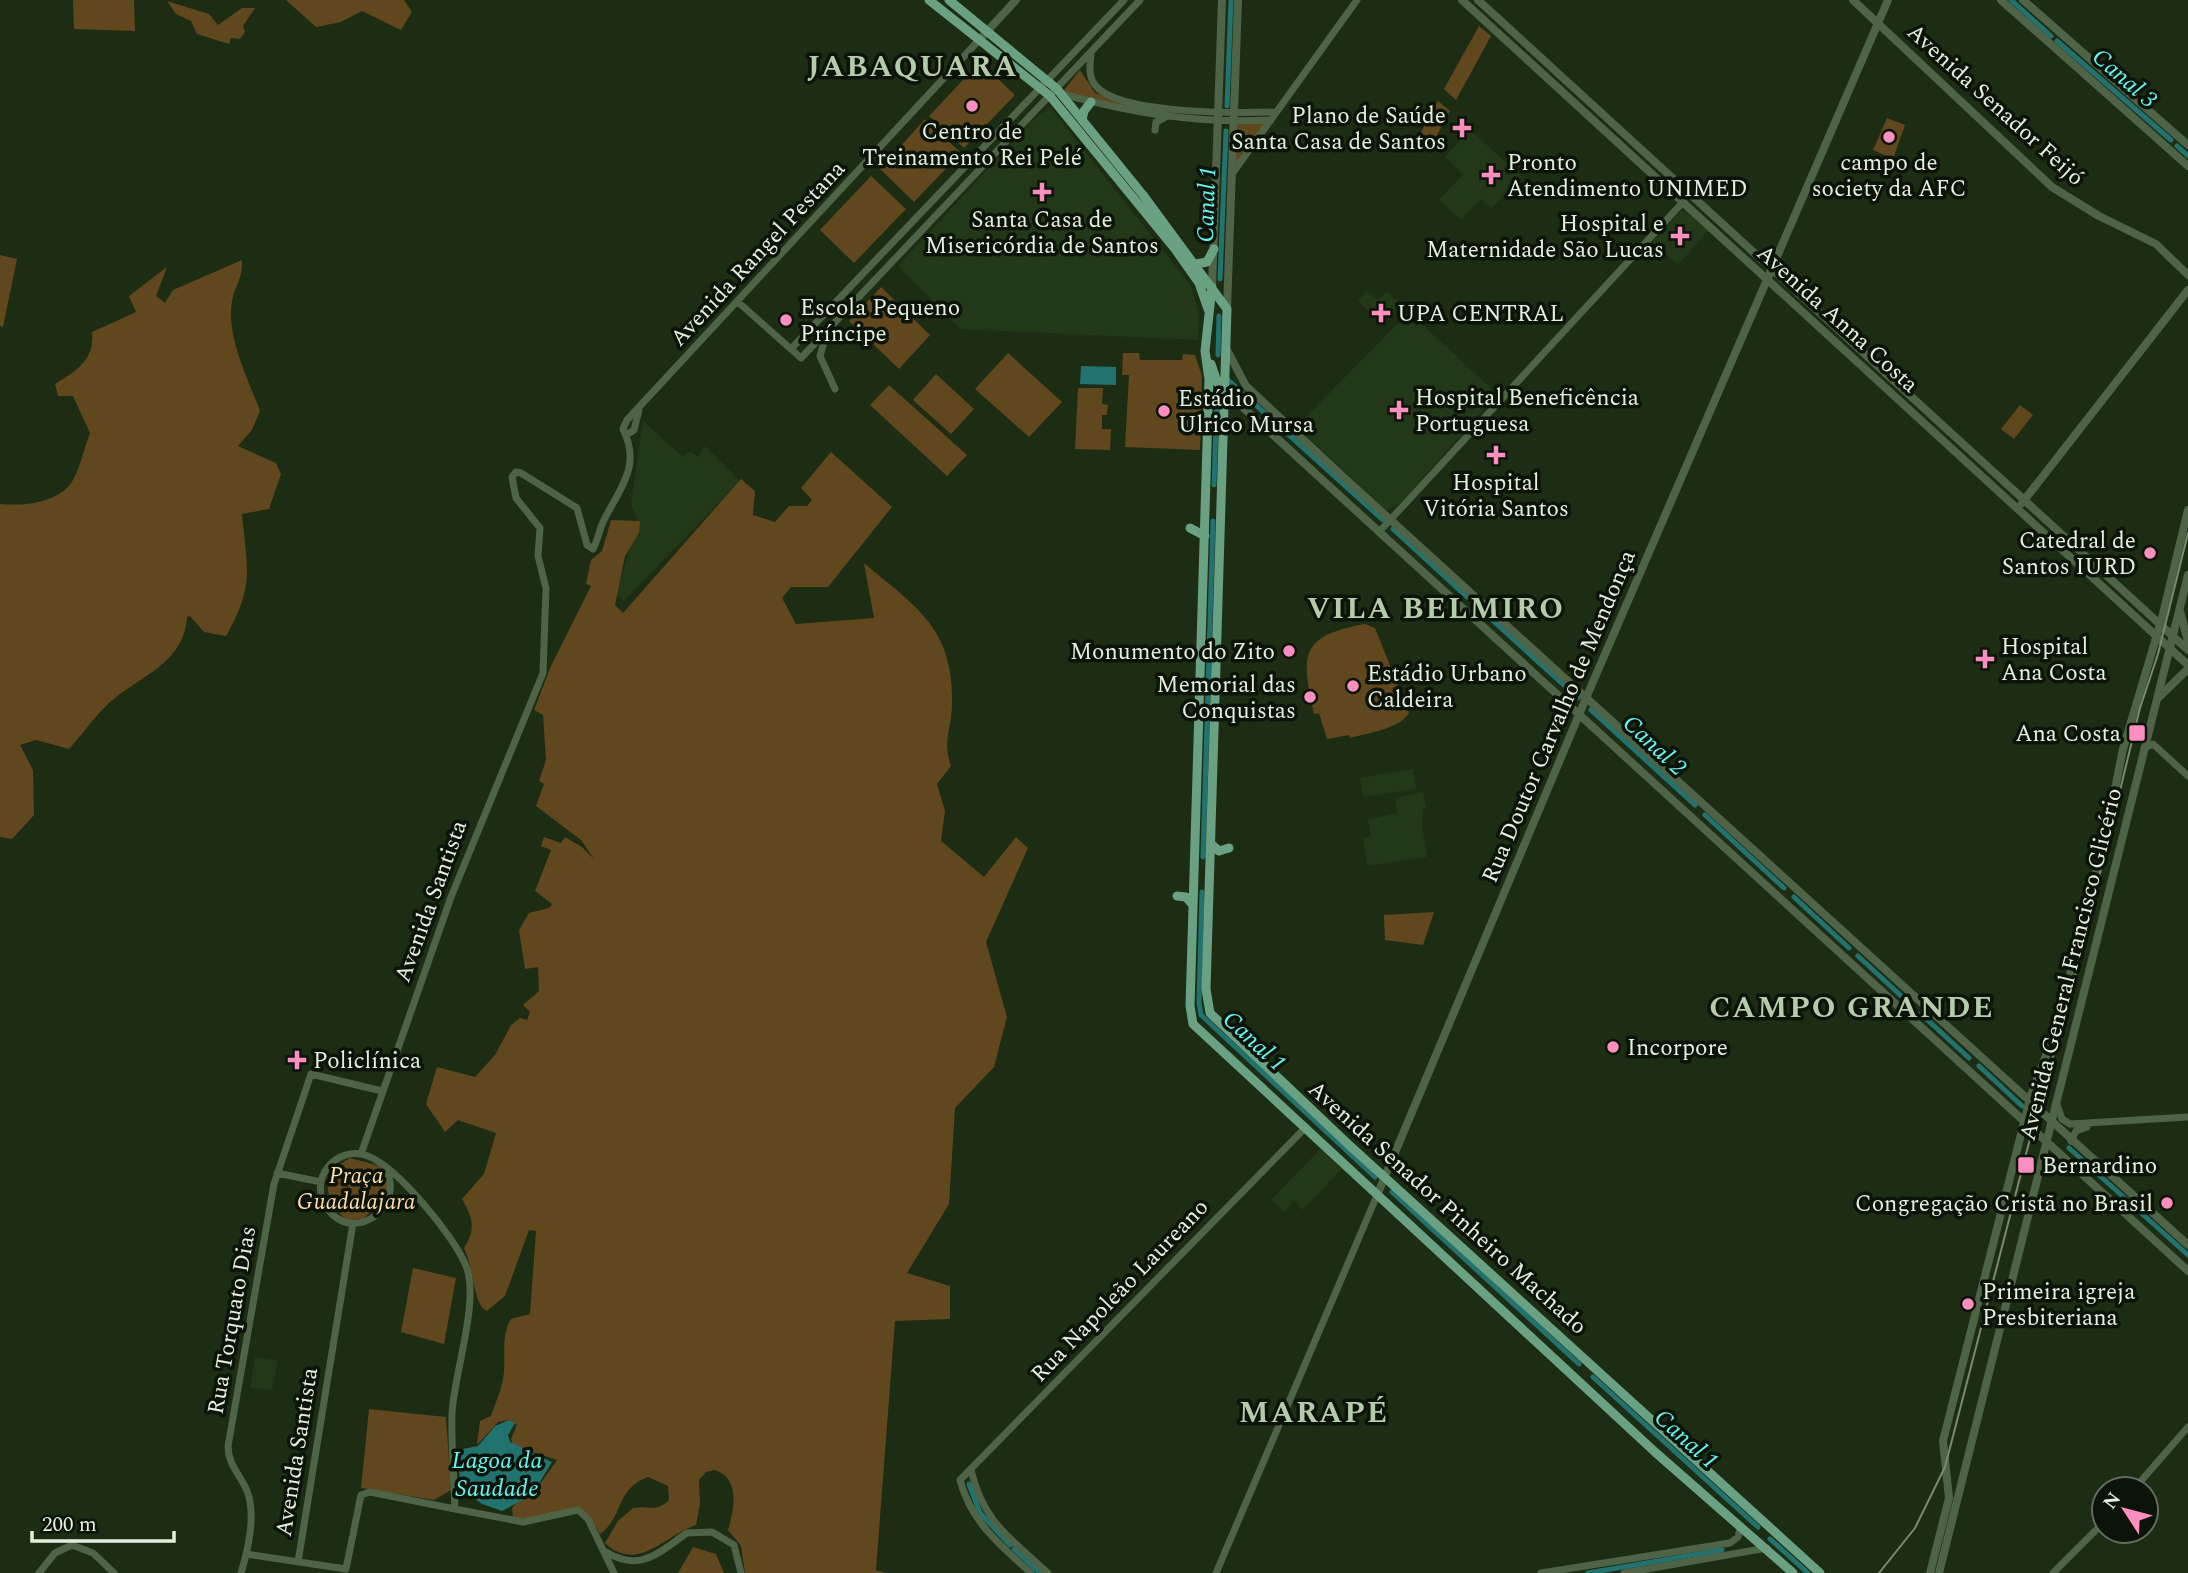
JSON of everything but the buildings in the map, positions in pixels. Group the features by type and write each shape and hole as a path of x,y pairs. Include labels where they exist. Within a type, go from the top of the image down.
{"main road":[{"path":"929,0 1042,84 1057,91 1213,282 1227,314"},
{"path":"949,0 988,30 1042,84"},
{"name":"Avenida Rangel Pestana","path":"980,39 1016,0"},
{"name":"Avenida Senador Pinheiro Machado","path":"1222,0 1213,282 1205,351 1209,379 1193,884 1190,1011 1193,1024 1655,1451 1793,1573"},
{"name":"Avenida Senador Pinheiro Machado","path":"1238,0 1206,989 1210,1013 1348,1144 1820,1573"},
{"name":"Avenida Anna Costa","path":"1462,0 1683,202 1768,273 2024,500 2188,650"},
{"name":"Avenida Anna Costa","path":"1478,0 2188,667"},
{"name":"Avenida Senador Feijó","path":"1853,0 2052,187 2099,216 2157,244 2188,275"},
{"name":"Rua Doutor Carvalho de Mendonça","path":"1378,1193 1586,698 1888,0"},
{"path":"2001,0 2188,166"},
{"path":"2023,0 2188,145"},
{"path":"1057,91 1199,283 1210,314 1218,308 1227,314"},
{"path":"1082,120 1084,111 1091,102"},
{"path":"1590,117 1597,109"},
{"path":"2168,149 2179,137"},
{"path":"1196,264 1207,262 1214,249"},
{"path":"1213,282 1228,283"},
{"path":"2018,508 2188,290"},
{"path":"1208,339 1217,382 1224,390 2188,1271"},
{"path":"1225,352 1246,386 2029,1103 2188,1245"},
{"path":"1209,354 1214,361 1221,361 1225,352"},
{"path":"1206,495 1223,493"},
{"name":"Avenida General Francisco Glicério","path":"1937,1541 1949,1498 1943,1441 2033,1086 2063,1003 2106,834 2126,738 2184,546 2188,510"},
{"path":"1205,514 1222,512"},
{"path":"1190,528 1205,536"},
{"path":"2084,569 2091,565 2107,576"},
{"name":"Avenida General Francisco Glicério","path":"1938,1573 2188,575"},
{"path":"2150,615 2158,613 2166,604"},
{"path":"2179,610 2188,642"},
{"path":"2158,698 2188,667"},
{"path":"2106,834 2123,830"},
{"path":"1211,844 1219,851 1229,848"},
{"path":"1193,884 1207,882 1210,871 1199,866 1194,870"},
{"path":"1177,896 1186,897 1193,905"},
{"path":"2063,1003 2069,1009 2078,1008"},
{"path":"2062,1156 2062,1147 2072,1142"},
{"path":"1930,1573 1937,1541"},
{"path":"1937,1541 1934,1567 1938,1573"}],"street":[{"path":"795,353 829,328 1057,91 1124,0"},
{"path":"795,353 1042,84 1088,48 1140,0"},
{"path":"1231,174 1357,0"},
{"name":"Avenida Rangel Pestana","path":"545,664 546,588 538,556 540,528 516,498 512,477 516,472 521,473 577,508 587,545 592,550 624,485 631,446 623,425 980,39"},
{"path":"1088,48 1091,79 1104,94 1218,117"},
{"path":"1057,91 1091,102 1166,118 1271,120"},
{"path":"1233,118 1276,112"},
{"path":"1155,130 1157,121 1166,118"},
{"path":"977,156 985,164"},
{"path":"1380,531 1683,202"},
{"path":"738,302 795,353"},
{"path":"829,328 821,345 820,356 835,389"},
{"name":"Avenida Santista","path":"361,1154 451,897 545,664"},
{"path":"2143,748 2153,744 2188,776"},
{"name":"Rua Torquato Dias","path":"241,1573 246,1554 250,1500 229,1460 228,1446 277,1173 311,1073 382,1091"},
{"path":"2055,1101 2062,1119 2068,1124 2188,1117"},
{"path":"2072,1142 2078,1129 2108,1123"},
{"name":"Rua Napoleão Laureano","path":"1007,1551 975,1518 960,1480 1306,1127"},
{"path":"406,1187 397,1188 373,1217 353,1223 337,1218 326,1206 321,1182 329,1165 344,1154 361,1154 384,1166 406,1187 439,1223 469,1274 468,1313 452,1414 455,1509"},
{"path":"384,1166 391,1181 391,1194"},
{"path":"277,1173 321,1182"},
{"path":"1216,1573 1378,1193"},
{"name":"Avenida Santista","path":"298,1562 353,1223"},
{"path":"2146,1475 2188,1427"},
{"path":"971,1469 983,1509 1048,1573"},
{"path":"246,1554 346,1569 359,1498 370,1492 523,1522 578,1510 588,1519 613,1573 624,1568 649,1567 687,1533 712,1532 734,1545 741,1573"},
{"path":"1541,1573 1723,1544 1738,1537 1741,1525"},
{"path":"2053,1573 2090,1537"},
{"path":"599,1543 624,1568"},
{"path":"1015,1543 1007,1551 1031,1573"},
{"path":"1723,1544 1728,1549 1725,1556"},
{"path":"39,1573 55,1553 72,1545 93,1553 114,1573"},
{"path":"1624,1573 1767,1548"},
{"path":"661,1561 666,1553"}],"shaded area":[{"name":"Santa Casa de Misericórdia de Santos","path":"1050,107 1191,286 1199,314 1198,340 960,329 898,266 1036,117"},
{"name":"Pronto Atendimento UNIMED","path":"1470,130 1522,177 1491,208 1481,199 1461,220 1439,200 1463,174 1445,157"},
{"name":"Hospital e Maternidade São Lucas","path":"1681,211 1686,211 1708,231 1678,265 1652,242"},
{"name":"UPA CENTRAL","path":"1367,291 1378,300 1387,291 1400,303 1381,323 1358,301"},
{"name":"Hospital Beneficência Portuguesa","path":"1409,312 1497,394 1401,503 1386,510 1299,429 1301,422"},
{"path":"643,421 683,457 690,451 698,457 705,446 740,481 624,601 608,591 620,581 638,521 631,504"},
{"path":"1413,769 1416,789 1363,797 1360,778"},
{"path":"1423,792 1426,808 1423,809 1422,827 1427,857 1367,866 1363,838 1371,836 1368,819 1397,813 1395,798"},
{"path":"1321,1148 1342,1169 1303,1210 1294,1201 1284,1212 1271,1200"},
{"path":"255,1357 278,1361 272,1390 250,1388"}],"green space":[{"path":"73,0 134,0 135,31 74,29"},
{"path":"286,0 404,0 412,12 401,30 362,11 341,22 316,27"},
{"path":"167,1 209,14 218,25 242,8 255,8 243,26 245,32 240,39 231,38 229,44 197,34 191,21 176,14"},
{"path":"1479,26 1491,36 1456,100 1444,89"},
{"name":"Centro de Treinamento Rei Pelé","path":"980,62 1015,95 964,148 929,116"},
{"path":"1080,70 1095,93 1143,107 1140,111 1065,93 1064,90"},
{"path":"1438,101 1450,111 1428,152 1415,143"},
{"name":"campo de society da AFC","path":"1887,118 1905,125 1893,159 1873,150"},
{"name":"Centro de Treinamento Rei Pelé","path":"925,119 961,153 914,202 880,169"},
{"path":"1268,121 1233,170 1235,123"},
{"name":"Centro de Treinamento Rei Pelé","path":"871,176 906,209 854,263 820,230"},
{"path":"0,255 17,259 3,327 0,326"},
{"path":"242,260 232,301 232,329 239,357 260,411 252,430 238,446 276,463 281,474 269,509 242,514 247,577 235,618 226,636 204,632 190,616 187,617 184,634 168,659 105,707 69,749 36,740 20,745 33,770 34,815 12,839 0,837 0,504 18,505 45,500 62,492 73,481 90,433 73,396 58,396 55,384 77,369 87,357 92,332 136,312 129,296 167,267 156,296 165,303 173,290"},
{"path":"881,287 930,335 899,369 849,321"},
{"path":"1008,353 1062,402 1029,437 975,389"},
{"name":"Estádio Ulrico Mursa","path":"1123,353 1139,353 1140,360 1182,360 1183,354 1195,355 1202,376 1200,450 1125,447 1129,375 1122,375"},
{"path":"936,374 974,409 951,434 913,400"},
{"path":"889,385 967,455 947,476 870,405"},
{"path":"1078,388 1103,388 1102,404 1108,405 1107,415 1102,415 1102,429 1111,429 1110,450 1075,449"},
{"path":"2020,405 2033,415 2014,439 2001,429"},
{"path":"831,452 892,507 828,587 791,587 782,598 796,624 874,618 864,563 915,606 938,637 951,677 952,712 947,748 951,766 937,784 945,811 941,841 984,877 1016,837 1028,848 986,942 1007,1017 994,1067 955,1108 949,1204 907,1273 950,1286 950,1319 895,1321 876,1570 887,1573 745,1573 741,1546 728,1530 733,1504 732,1487 723,1474 714,1470 706,1472 699,1480 700,1504 696,1525 639,1554 628,1555 605,1543 618,1521 633,1508 656,1507 669,1500 668,1486 648,1477 637,1482 624,1496 608,1527 600,1534 592,1520 573,1508 531,1518 513,1518 512,1508 517,1502 531,1497 557,1460 513,1446 511,1439 517,1425 509,1420 498,1422 477,1445 480,1421 491,1416 502,1384 508,1326 511,1319 530,1314 536,1231 529,1230 505,1296 487,1311 476,1294 464,1248 472,1224 462,1199 484,1174 496,1133 458,1120 445,1132 426,1104 437,1067 475,1077 495,1055 511,1025 520,1018 527,1020 530,1012 523,1005 539,991 538,967 525,969 519,930 529,913 549,908 552,904 535,891 551,850 541,846 544,837 561,843 565,837 582,847 594,859 581,840 536,806 544,784 539,781 546,760 543,715 534,710 551,666 591,586 586,584 591,560 602,551 611,520 640,521 639,533 625,556 615,605 623,613 741,479 755,491 753,515 775,522 789,506 807,506 812,500 801,488"},
{"name":"Estádio Urbano Caldeira","path":"1365,624 1375,628 1409,713 1398,723 1382,730 1350,738 1349,735 1327,739 1319,713 1314,714 1310,694 1307,664 1310,652 1316,643 1327,635"},
{"path":"1434,912 1423,945 1385,940 1384,915"},
{"name":"Praça Guadalajara","path":"350,1158 380,1166 389,1178 385,1198 363,1219 347,1220 332,1204 328,1191 331,1170"},
{"path":"413,1268 456,1278 444,1344 401,1332"},
{"path":"369,1409 446,1417 451,1490 434,1500 361,1488"},
{"path":"693,1547 716,1554 724,1573 678,1573"}],"water":[{"path":"1081,366 1116,367 1116,385 1080,384"},
{"name":"Lagoa da Saudade","path":"509,1420 515,1423 508,1435 510,1442 552,1462 532,1495 502,1511 482,1504 461,1489 458,1460 463,1449 478,1446 495,1426"}],"waterway":[{"name":"Canal 1","path":"1227,106 1231,0"},
{"name":"Canal 3","path":"2011,0 2051,36"},
{"name":"Canal 3","path":"2057,41 2171,140"},
{"name":"Canal 1","path":"1220,279 1226,131"},
{"name":"Canal 3","path":"2177,146 2188,156"},
{"name":"Canal 1","path":"1218,355 1219,316"},
{"name":"Canal 2","path":"1227,379 1383,520"},
{"name":"Canal 1","path":"1214,485 1217,394"},
{"name":"Canal 1","path":"1203,857 1213,521"},
{"name":"Canal 2","path":"1393,529 1467,597"},
{"name":"Canal 2","path":"1479,608 1578,698"},
{"name":"Canal 2","path":"1591,710 1695,805"},
{"name":"Canal 2","path":"1705,815 1784,888"},
{"name":"Canal 1","path":"1202,892 1199,1002 1201,1015 1375,1177"},
{"name":"Canal 2","path":"1794,897 1849,948"},
{"name":"Canal 2","path":"1858,956 1911,1005"},
{"name":"Canal 2","path":"1921,1014 1969,1058"},
{"name":"Canal 2","path":"1979,1066 2022,1106"},
{"name":"Canal 2","path":"2069,1148 2188,1255"},
{"name":"Canal 1","path":"1392,1192 1579,1364"},
{"name":"Canal 1","path":"1593,1377 1758,1527"},
{"path":"969,1484 980,1513 1010,1545"},
{"name":"Canal 1","path":"1770,1539 1808,1573"},
{"path":"1014,1549 1040,1573"},
{"path":"1588,1573 1722,1550"}],"tram line":[{"path":"1879,1573 1915,1528 1945,1467 2039,1104 2067,1009 2140,708 2158,654 2188,533"}],"place":[{"name":"Centro de Treinamento Rei Pelé","path":"972,106"},
{"name":"Plano de Saúde Santa Casa de Santos","path":"1462,128"},
{"name":"campo de society da AFC","path":"1889,137"},
{"name":"Pronto Atendimento UNIMED","path":"1491,175"},
{"name":"Santa Casa de Misericórdia de Santos","path":"1042,192"},
{"name":"Hospital e Maternidade São Lucas","path":"1680,236"},
{"name":"UPA CENTRAL","path":"1381,313"},
{"name":"Escola Pequeno Príncipe","path":"786,320"},
{"name":"Hospital Beneficência Portuguesa","path":"1399,410"},
{"name":"Estádio Ulrico Mursa","path":"1164,411"},
{"name":"Hospital Vitória Santos","path":"1496,455"},
{"name":"Catedral de Santos IURD","path":"2150,553"},
{"name":"Monumento do Zito","path":"1289,651"},
{"name":"Hospital Ana Costa","path":"1985,659"},
{"name":"Estádio Urbano Caldeira","path":"1353,686"},
{"name":"Memorial das Conquistas","path":"1310,697"},
{"name":"Ana Costa","path":"2137,733"},
{"name":"Incorpore","path":"1613,1047"},
{"name":"Policlínica","path":"297,1060"},
{"name":"Bernardino","path":"2026,1165"},
{"name":"Congregação Cristã no Brasil","path":"2167,1203"},
{"name":"Primeira igreja Presbiteriana","path":"1968,1304"}],"district":[{"name":"JABAQUARA","path":"913,66"},
{"name":"VILA BELMIRO","path":"1436,608"},
{"name":"CAMPO GRANDE","path":"1852,1007"},
{"name":"MARAPÉ","path":"1314,1412"}]}
